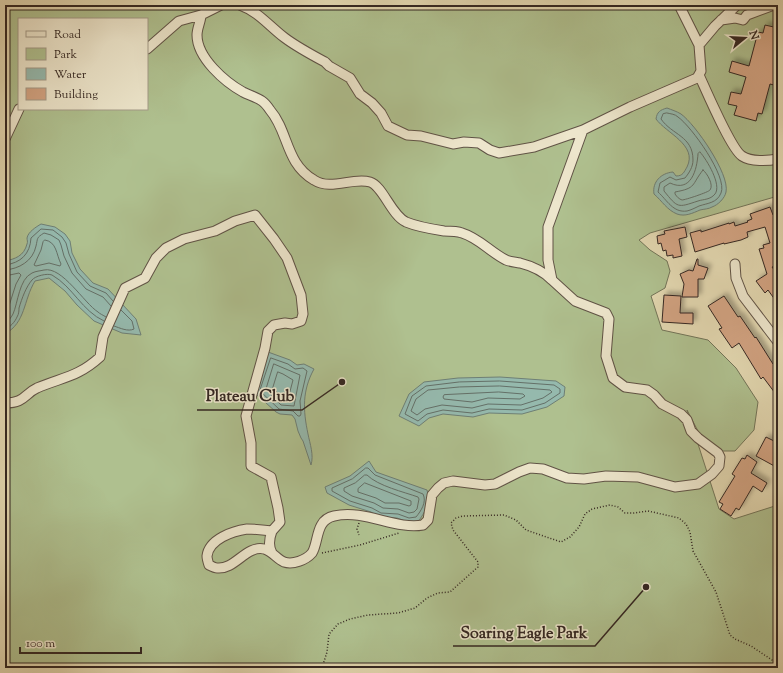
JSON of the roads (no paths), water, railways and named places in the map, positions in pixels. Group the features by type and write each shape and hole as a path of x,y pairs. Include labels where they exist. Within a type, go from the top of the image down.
{"street":[{"path":"148,48 179,21 201,15 221,5"},
{"path":"240,5 258,14 293,44 350,78 360,94 381,113 388,126 407,135 421,136 453,144 479,143 490,150 499,153 534,147 583,130 630,107 697,78 701,71 699,45 679,5"},
{"path":"699,45 737,5"},
{"path":"741,5 752,12 757,12"},
{"path":"722,20 735,18 743,20 747,15 774,5"},
{"path":"201,15 198,23 197,36 199,49 219,74 228,82 263,101 275,116 294,160 302,171 315,181 323,184 338,184 360,180 372,182 400,219 434,230 461,232 471,236 504,259 537,269 546,274 576,301 606,313 609,319 606,356 613,378 626,387 647,390 654,394 662,404 681,414 686,420 691,431 718,453 720,458 719,466 712,474 698,484 675,487 638,477 606,476 584,479 567,478 543,469 530,468 495,484 486,485 454,481 444,483 432,495 428,520 423,525 413,527 346,514 332,516 323,522 312,552 301,561 291,563 284,562 264,549 253,549 226,567 217,568 209,565 207,556 210,548 216,541 232,533 246,529 272,531"},
{"path":"699,75 732,144 742,156 751,159 768,161 778,159"},
{"path":"5,139 19,110"},
{"path":"552,280 548,260 548,227 583,130"},
{"path":"5,403 22,400 36,388 76,374 91,365 100,357 103,337 125,288 145,278 156,258 166,248 184,239 215,231 235,221 255,215 287,258 301,295 303,314 300,321 292,324 285,323 274,325 268,331 265,348 246,416 251,443 251,466 271,477 278,508 280,522 272,531 269,542 269,548 272,553"},
{"path":"735,264 736,278 743,296 778,342"}],"water":[{"path":"667,108 676,111 687,119 710,150 723,174 726,184 726,192 723,199 711,208 680,215 670,210 654,194 654,186 661,176 673,172 676,176 682,174 687,167 689,159 685,146 656,119 659,112"},
{"path":"41,224 55,227 65,234 70,241 72,253 80,269 93,283 108,289 136,319 141,335 122,333 94,321 65,291 49,278 35,281 21,317 12,329 5,334 5,261 16,258 24,251 29,234"},
{"path":"268,352 290,360 297,365 304,364 314,369 307,385 305,401 306,425 312,453 311,465 295,419 292,415 280,414 276,412 255,393"},
{"path":"500,377 556,381 565,387 564,396 547,407 522,414 489,413 473,417 443,414 429,418 419,426 399,416 409,394 424,382 458,378"},
{"path":"369,461 376,472 427,490 428,503 418,522 408,522 397,518 380,517 371,512 349,505 327,493 325,487 350,476"}],"place":[{"name":"Plateau Club","path":"342,382"},
{"name":"Soaring Eagle Park","path":"646,587"}]}
